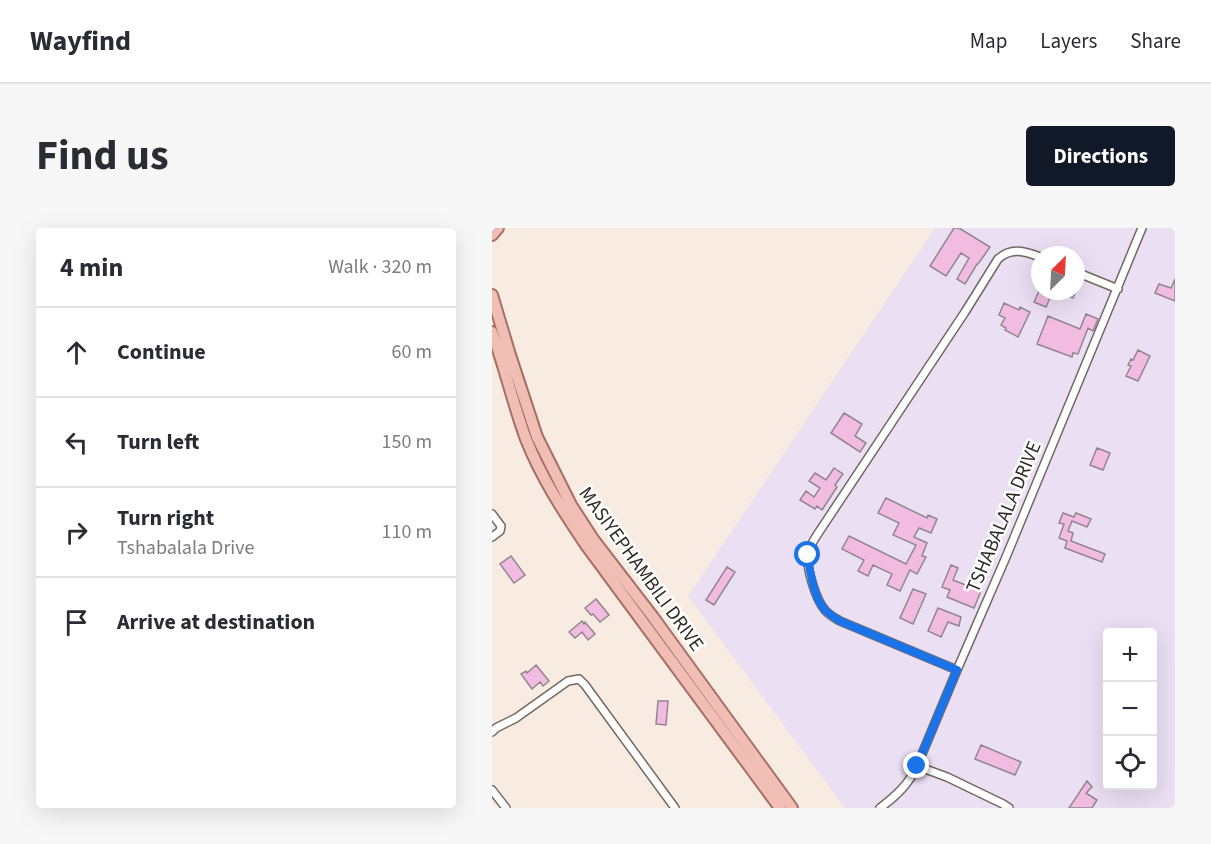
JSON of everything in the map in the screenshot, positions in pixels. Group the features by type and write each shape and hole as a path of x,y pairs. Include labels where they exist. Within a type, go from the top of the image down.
{"main road":[{"path":"492,235 498,228"},
{"name":"MASIYEPHAMBILI DRIVE","path":"492,295 537,437 571,505 593,539 653,616 792,808"},
{"name":"MASIYEPHAMBILI DRIVE","path":"492,332 527,441 563,510 586,545 780,808"}],"street":[{"name":"TSHABALALA DRIVE","path":"880,808 903,789 912,778 1142,228"},
{"path":"957,670 840,621 825,610 819,601 813,582 808,555 817,534 998,259 1013,251 1020,250 1031,254"},
{"path":"1085,276 1118,289"},
{"path":"492,514 500,523 501,529 492,537"},
{"path":"492,732 568,681 579,679 675,808"},
{"path":"917,766 947,777 1009,808"},
{"path":"492,790 506,808"}],"shaded area":[{"path":"935,228 1175,228 1175,808 845,808 688,596"}],"building":[{"path":"954,228 959,228 990,247 965,284 957,279 969,258 961,253 946,276 930,266"},
{"path":"1175,279 1175,301 1155,293 1159,284 1171,288"},
{"path":"1035,300 1049,300 1046,307 1034,302"},
{"path":"1004,303 1030,312 1018,337 1001,325 1005,318 999,315"},
{"path":"1086,314 1098,319 1093,331 1088,328 1078,354 1073,353 1072,357 1037,344 1048,316 1080,329"},
{"path":"1138,350 1150,356 1138,381 1126,376 1131,366 1128,365"},
{"path":"844,413 862,424 855,436 866,443 860,452 831,433"},
{"path":"1097,448 1110,453 1103,470 1090,465"},
{"path":"834,468 843,474 822,510 817,506 815,509 800,500 806,491 814,497 820,488 809,481 815,473 826,480"},
{"path":"886,498 927,518 928,515 937,519 931,533 919,528 914,537 927,543 922,556 926,557 917,574 910,570 900,591 887,585 892,574 873,565 868,576 858,571 864,560 842,549 849,536 906,564 916,545 893,535 899,523 878,513"},
{"path":"1063,513 1074,517 1076,513 1091,519 1087,527 1072,521 1068,531 1073,533 1071,541 1105,554 1102,562 1065,548 1067,541 1059,538 1064,524 1059,523"},
{"path":"511,556 525,575 514,583 500,564"},
{"path":"951,565 958,568 953,580 981,591 974,608 947,597 950,590 942,587"},
{"path":"727,567 735,572 714,605 706,600"},
{"path":"913,589 926,594 913,624 900,618"},
{"path":"596,599 609,615 600,622 585,608"},
{"path":"938,608 961,617 959,626 948,622 941,637 928,631"},
{"path":"582,621 595,634 588,640 582,632 575,638 569,632"},
{"path":"536,665 549,681 543,686 540,682 532,689 521,674 526,671 527,673"},
{"path":"658,701 668,701 666,725 656,724"},
{"path":"981,745 1021,762 1015,775 975,759"},
{"path":"1087,781 1092,787 1086,793 1097,800 1092,808 1069,808"}],"route":[{"path":"808,555 813,582 819,601 825,610 840,621 957,670 917,766"}]}
